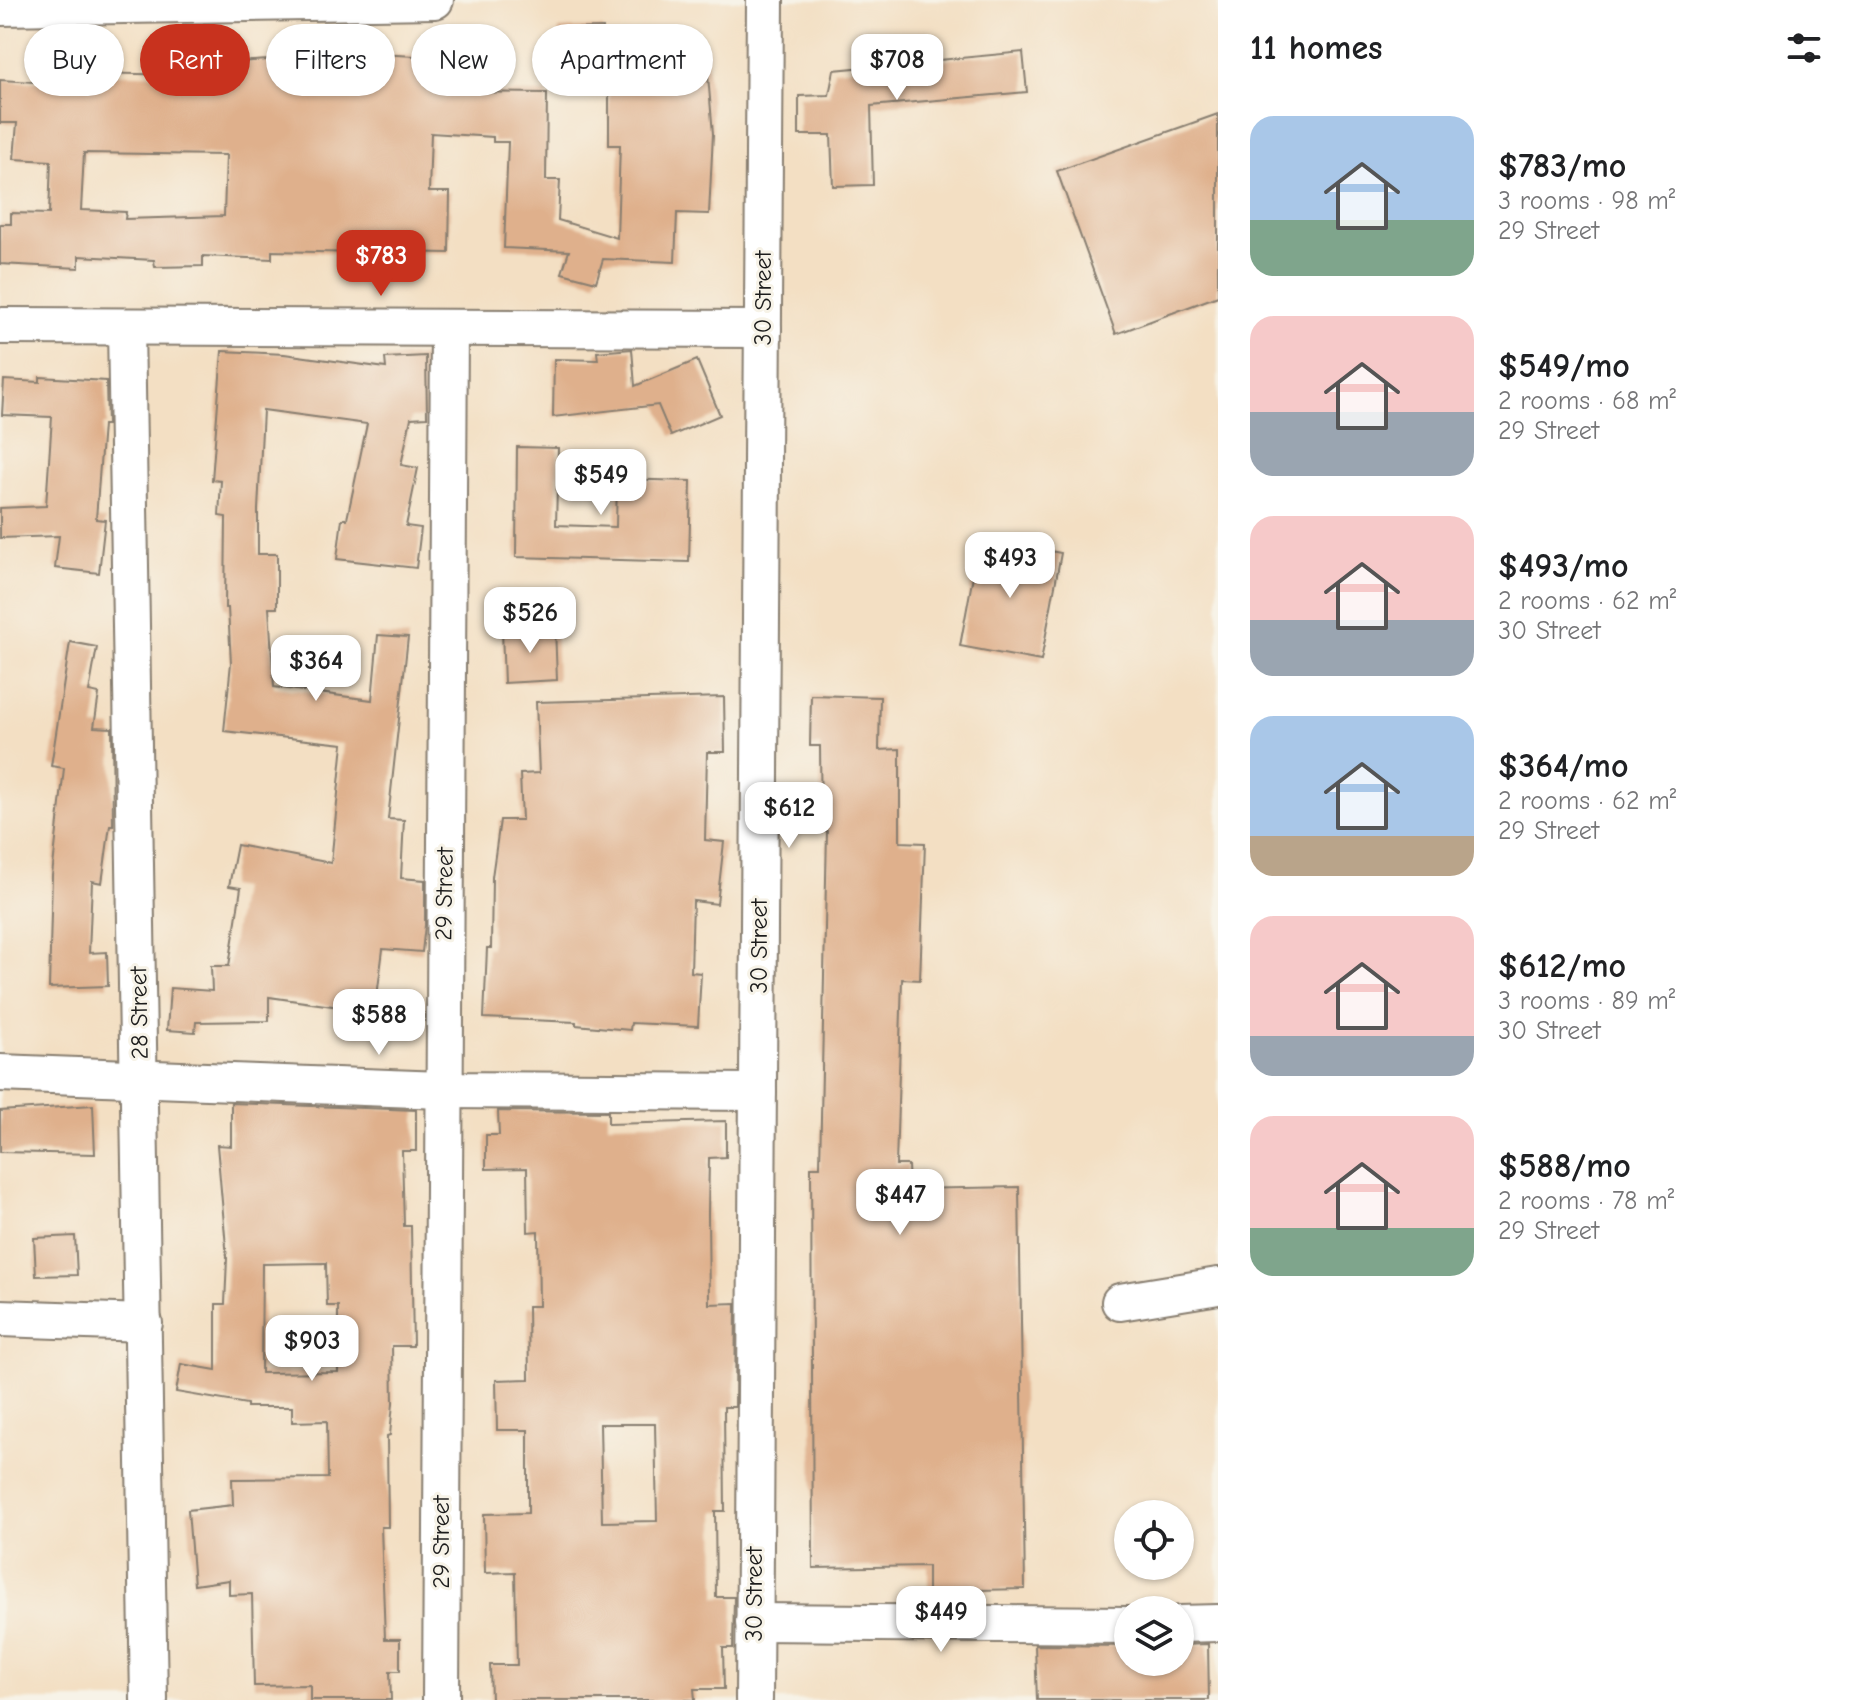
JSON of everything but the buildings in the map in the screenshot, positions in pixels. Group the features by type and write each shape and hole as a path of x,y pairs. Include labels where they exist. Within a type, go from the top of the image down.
{"street":[{"path":"0,7 128,2 435,0"},
{"name":"30 Street","path":"754,1700 765,0"},
{"path":"0,326 763,329"},
{"name":"28 Street","path":"126,327 141,1078 149,1700"},
{"name":"29 Street","path":"441,1700 442,1090 449,328"},
{"path":"0,1073 442,1090 758,1092"},
{"path":"1120,1302 1218,1286"},
{"path":"0,1318 144,1323"},
{"path":"754,1622 1114,1625"},
{"path":"1194,1624 1218,1623"}]}
